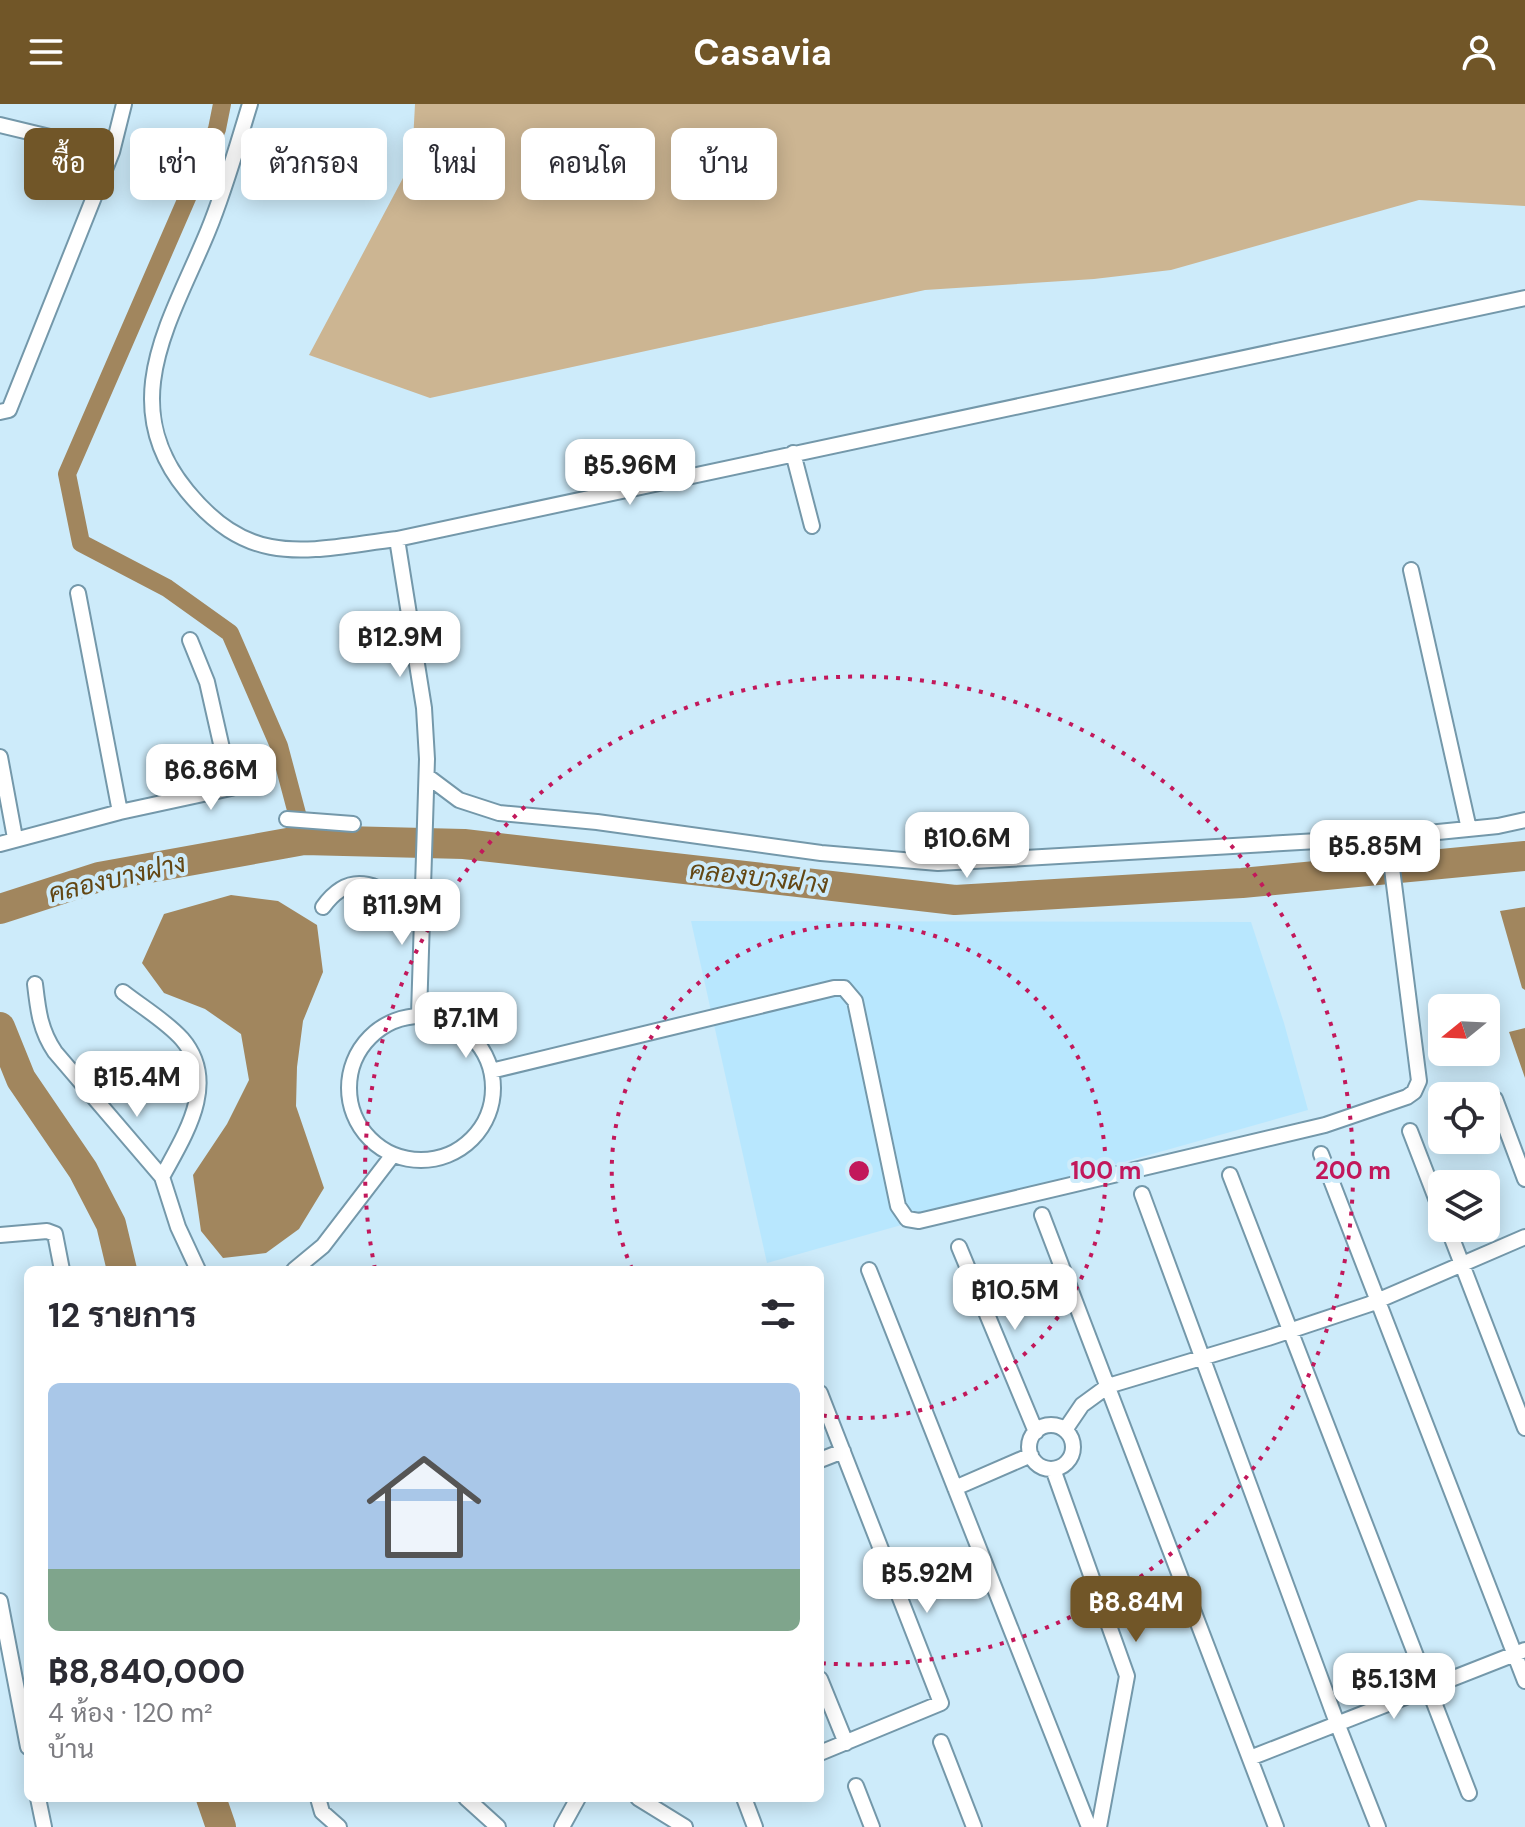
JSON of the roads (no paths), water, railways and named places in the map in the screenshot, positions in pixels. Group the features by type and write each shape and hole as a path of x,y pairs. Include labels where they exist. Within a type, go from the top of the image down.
{"street":[{"path":"114,144 124,104"},
{"path":"250,104 218,206 161,338 152,375 151,411 160,449 179,482 202,509 228,531 252,544 297,551 397,539 1525,298"},
{"path":"0,125 24,131"},
{"path":"0,412 9,410 93,200"},
{"path":"793,453 812,526"},
{"path":"397,539 424,708 427,776 419,1015"},
{"path":"1411,570 1469,829"},
{"path":"78,593 120,812"},
{"path":"0,844 120,812 231,788 207,682 190,640"},
{"path":"0,757 15,838"},
{"path":"427,776 459,800 499,813 597,822 821,853 903,861 985,860 1388,837 1525,820"},
{"path":"287,819 353,824"},
{"path":"491,1071 844,988 855,1001 898,1206 907,1219 919,1221 1325,1125 1407,1097 1414,1092 1419,1081 1388,837"},
{"path":"323,907 333,893 343,886 370,884 422,918"},
{"path":"35,984 44,1036 162,1177 178,1227 196,1266"},
{"path":"123,992 180,1036 196,1062 198,1082 193,1119 162,1177"},
{"path":"419,1015 443,1019 465,1030 481,1048 491,1071 493,1094 488,1116 476,1136 459,1151 437,1160 414,1161 392,1156 373,1144 359,1127 351,1107 348,1085 352,1064 362,1045 378,1029 397,1019 419,1015"},
{"path":"1500,1112 1525,1179"},
{"path":"1410,1131 1428,1178"},
{"path":"1321,1154 1520,1652 1525,1681"},
{"path":"299,1266 323,1246 392,1156"},
{"path":"1230,1175 1469,1793"},
{"path":"1142,1194 1378,1827"},
{"path":"1042,1215 1276,1827"},
{"path":"0,1235 47,1231 55,1234 61,1266"},
{"path":"1065,1430 1082,1405 1108,1386 1290,1331 1378,1300 1525,1237"},
{"path":"1453,1242 1525,1428"},
{"path":"959,1247 1036,1432"},
{"path":"869,1270 1089,1827"},
{"path":"824,1403 941,1703 824,1751"},
{"path":"1053,1426 1065,1430 1070,1435 1073,1450 1067,1463 1053,1469 1040,1466 1031,1455 1030,1443 1036,1432 1053,1426"},
{"path":"824,1458 843,1451"},
{"path":"955,1488 1031,1455"},
{"path":"1053,1469 1127,1676 1099,1827"},
{"path":"0,1601 22,1682 24,1704"},
{"path":"1250,1758 1520,1652"},
{"path":"824,1689 846,1743"},
{"path":"941,1742 974,1827"},
{"path":"856,1786 872,1827"},
{"path":"39,1802 44,1827"},
{"path":"319,1802 322,1812 339,1827"},
{"path":"470,1802 498,1827"},
{"path":"562,1827 576,1802"},
{"path":"644,1802 685,1827"},
{"path":"746,1802 755,1827"}],"waterway":[{"path":"222,104 217,129 67,474 81,543 167,588 230,633 279,746 304,840"},
{"name":"คลองบางฝาง","path":"0,909 99,877 304,840 464,844 955,900 1242,883 1525,856"},
{"path":"0,1027 21,1079 83,1170 111,1224 121,1266"},
{"path":"212,1802 221,1827"}]}
